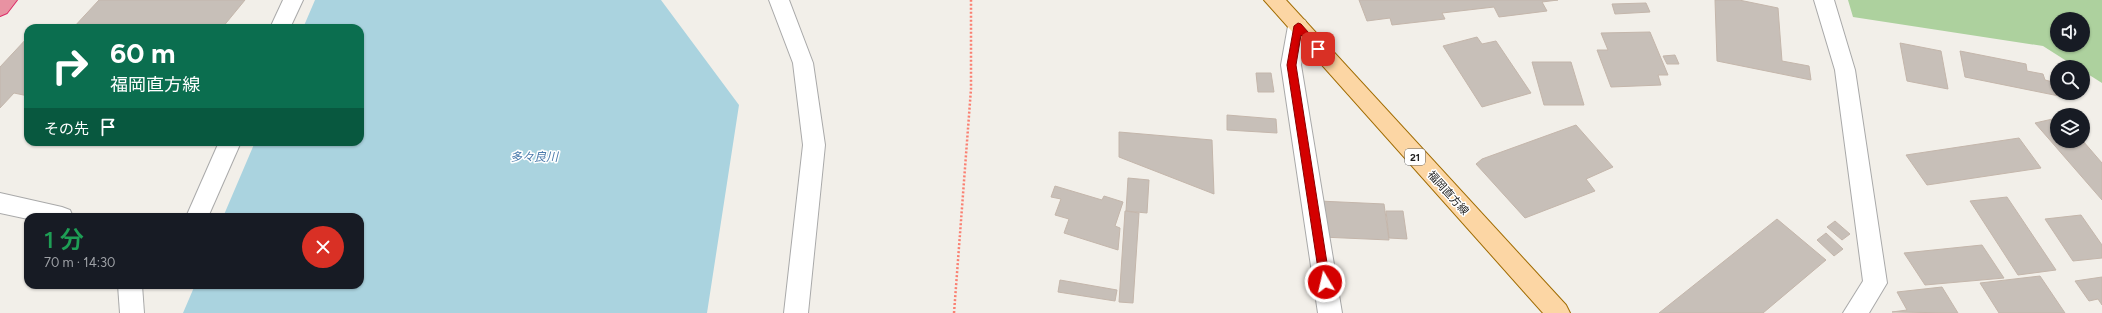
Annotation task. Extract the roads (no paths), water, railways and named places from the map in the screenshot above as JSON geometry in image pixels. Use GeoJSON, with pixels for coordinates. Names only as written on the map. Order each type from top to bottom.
{"type":"FeatureCollection","features":[{"type":"Feature","properties":{"kind":"highway"},"geometry":{"type":"LineString","coordinates":[[0,8],[7,0]]}},
{"type":"Feature","properties":{"kind":"main road","name":"福岡直方線"},"geometry":{"type":"LineString","coordinates":[[1278,2],[1558,313]]}},
{"type":"Feature","properties":{"kind":"street"},"geometry":{"type":"LineString","coordinates":[[282,24],[293,0]]}},
{"type":"Feature","properties":{"kind":"street"},"geometry":{"type":"LineString","coordinates":[[779,0],[803,63],[814,145],[796,313]]}},
{"type":"Feature","properties":{"kind":"street"},"geometry":{"type":"LineString","coordinates":[[1824,0],[1845,70],[1875,283],[1855,313]]}},
{"type":"Feature","properties":{"kind":"street"},"geometry":{"type":"LineString","coordinates":[[1298,26],[1291,65],[1330,313]]}},
{"type":"Feature","properties":{"kind":"street"},"geometry":{"type":"LineString","coordinates":[[198,213],[228,146]]}},
{"type":"Feature","properties":{"kind":"street"},"geometry":{"type":"LineString","coordinates":[[0,203],[44,213]]}},
{"type":"Feature","properties":{"kind":"street"},"geometry":{"type":"LineString","coordinates":[[130,289],[132,313]]}},
{"type":"Feature","properties":{"kind":"water","name":"多々良川"},"geometry":{"type":"Polygon","coordinates":[[[315,0],[661,0],[739,105],[707,313],[183,313],[193,289],[364,289],[364,213],[225,213],[253,146],[364,146],[364,24],[305,24],[315,0]]]}}]}
